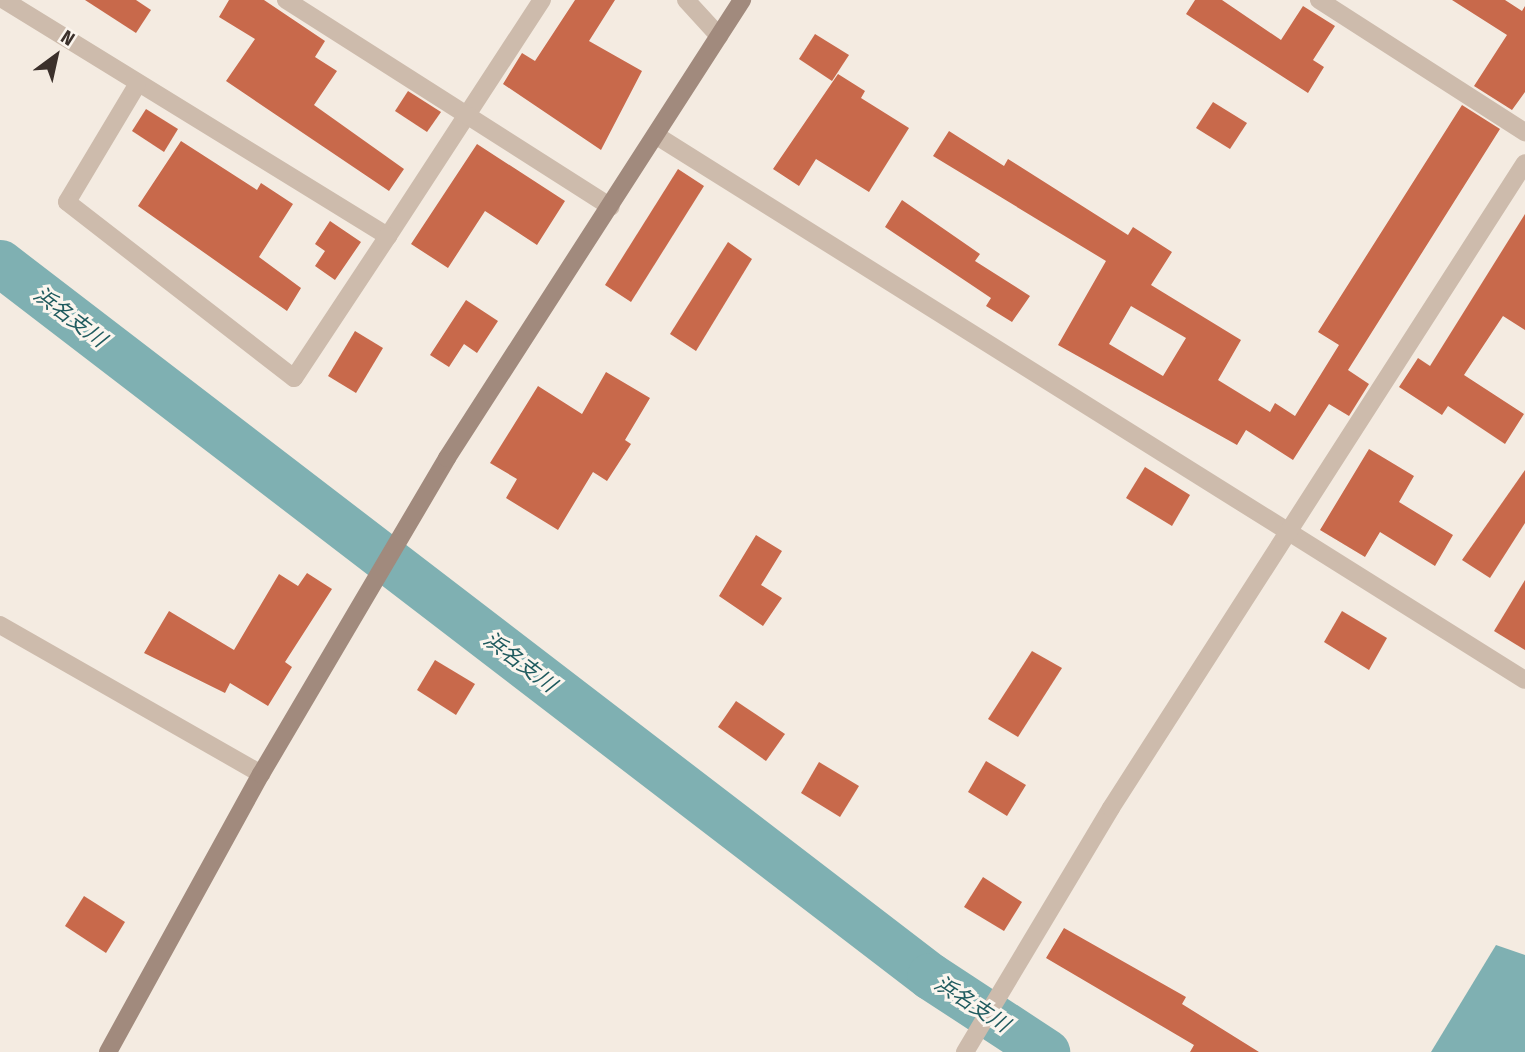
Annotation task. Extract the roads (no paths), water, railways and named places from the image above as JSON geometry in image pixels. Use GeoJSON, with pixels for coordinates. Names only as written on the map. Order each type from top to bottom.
{"type":"FeatureCollection","features":[{"type":"Feature","properties":{"kind":"street"},"geometry":{"type":"LineString","coordinates":[[0,7],[4,0],[137,85],[388,236]]}},
{"type":"Feature","properties":{"kind":"street"},"geometry":{"type":"LineString","coordinates":[[286,0],[611,207]]}},
{"type":"Feature","properties":{"kind":"street"},"geometry":{"type":"LineString","coordinates":[[137,85],[67,202],[294,378],[542,0]]}},
{"type":"Feature","properties":{"kind":"street"},"geometry":{"type":"LineString","coordinates":[[685,0],[719,36]]}},
{"type":"Feature","properties":{"kind":"street"},"geometry":{"type":"LineString","coordinates":[[108,1052],[261,774],[361,603],[742,0]]}},
{"type":"Feature","properties":{"kind":"street"},"geometry":{"type":"LineString","coordinates":[[1319,0],[1525,132]]}},
{"type":"Feature","properties":{"kind":"street"},"geometry":{"type":"LineString","coordinates":[[657,136],[1525,680]]}},
{"type":"Feature","properties":{"kind":"street"},"geometry":{"type":"LineString","coordinates":[[965,1052],[1007,978],[1525,163]]}},
{"type":"Feature","properties":{"kind":"street"},"geometry":{"type":"LineString","coordinates":[[0,625],[261,774]]}},
{"type":"Feature","properties":{"kind":"water"},"geometry":{"type":"Polygon","coordinates":[[[1496,945],[1525,955],[1525,1052],[1431,1052],[1496,945]]]}},
{"type":"Feature","properties":{"kind":"waterway","name":"浜名支川"},"geometry":{"type":"LineString","coordinates":[[0,263],[930,976],[1046,1052]]}}]}
